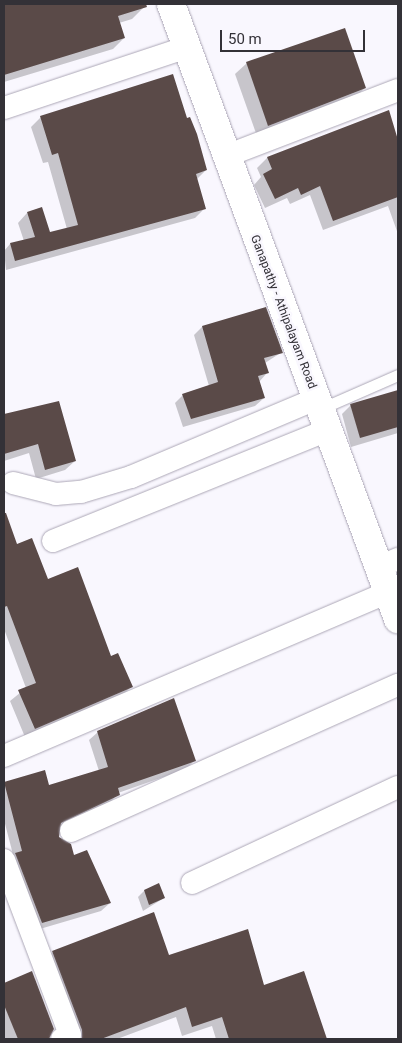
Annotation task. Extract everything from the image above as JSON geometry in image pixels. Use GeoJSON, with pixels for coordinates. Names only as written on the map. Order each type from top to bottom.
{"type":"FeatureCollection","features":[{"type":"Feature","properties":{"kind":"main road","name":"Ganapathy - Athipalayam Road"},"geometry":{"type":"LineString","coordinates":[[171,4],[321,413],[389,563],[388,592],[398,619]]}},
{"type":"Feature","properties":{"kind":"street"},"geometry":{"type":"LineString","coordinates":[[4,108],[186,47]]}},
{"type":"Feature","properties":{"kind":"street"},"geometry":{"type":"LineString","coordinates":[[226,156],[398,90]]}},
{"type":"Feature","properties":{"kind":"street"},"geometry":{"type":"LineString","coordinates":[[13,482],[56,494],[81,492],[321,413]]}},
{"type":"Feature","properties":{"kind":"street"},"geometry":{"type":"LineString","coordinates":[[53,541],[321,413]]}},
{"type":"Feature","properties":{"kind":"street"},"geometry":{"type":"LineString","coordinates":[[4,756],[388,592]]}},
{"type":"Feature","properties":{"kind":"street"},"geometry":{"type":"LineString","coordinates":[[71,831],[398,685]]}},
{"type":"Feature","properties":{"kind":"street"},"geometry":{"type":"LineString","coordinates":[[192,883],[398,787]]}},
{"type":"Feature","properties":{"kind":"street"},"geometry":{"type":"LineString","coordinates":[[4,860],[70,1035],[62,1039]]}},
{"type":"Feature","properties":{"kind":"lane"},"geometry":{"type":"LineString","coordinates":[[321,413],[398,375]]}},
{"type":"Feature","properties":{"kind":"building"},"geometry":{"type":"Polygon","coordinates":[[[4,4],[146,4],[147,7],[118,16],[125,38],[4,75],[4,4]]]}},
{"type":"Feature","properties":{"kind":"building"},"geometry":{"type":"Polygon","coordinates":[[[345,28],[366,88],[268,126],[246,62],[345,28]]]}},
{"type":"Feature","properties":{"kind":"building"},"geometry":{"type":"Polygon","coordinates":[[[173,74],[187,118],[190,117],[197,134],[207,170],[196,174],[206,209],[15,261],[10,243],[35,237],[27,212],[42,207],[50,232],[78,225],[58,153],[52,155],[40,116],[173,74]]]}},
{"type":"Feature","properties":{"kind":"building"},"geometry":{"type":"Polygon","coordinates":[[[389,110],[398,140],[398,197],[333,221],[320,186],[301,195],[298,188],[275,199],[263,174],[272,169],[267,157],[389,110]]]}},
{"type":"Feature","properties":{"kind":"building"},"geometry":{"type":"Polygon","coordinates":[[[266,307],[283,353],[264,358],[269,373],[258,376],[265,398],[191,419],[182,394],[218,382],[202,326],[266,307]]]}},
{"type":"Feature","properties":{"kind":"building"},"geometry":{"type":"Polygon","coordinates":[[[398,390],[398,427],[360,438],[350,404],[398,390]]]}},
{"type":"Feature","properties":{"kind":"building"},"geometry":{"type":"Polygon","coordinates":[[[59,401],[76,461],[45,470],[38,444],[4,454],[4,414],[59,401]]]}},
{"type":"Feature","properties":{"kind":"building"},"geometry":{"type":"Polygon","coordinates":[[[4,513],[6,513],[17,544],[32,538],[48,579],[78,567],[111,656],[118,653],[133,687],[35,729],[18,690],[36,683],[7,606],[4,607],[4,513]]]}},
{"type":"Feature","properties":{"kind":"building"},"geometry":{"type":"Polygon","coordinates":[[[174,698],[196,761],[118,788],[120,795],[61,823],[59,837],[71,844],[74,855],[87,850],[111,903],[42,923],[15,853],[22,851],[4,782],[45,770],[49,785],[108,767],[97,731],[174,698]]]}},
{"type":"Feature","properties":{"kind":"building"},"geometry":{"type":"Polygon","coordinates":[[[159,883],[165,898],[149,905],[144,890],[159,883]]]}},
{"type":"Feature","properties":{"kind":"building"},"geometry":{"type":"Polygon","coordinates":[[[154,912],[169,955],[248,929],[264,985],[304,971],[327,1039],[229,1039],[222,1017],[192,1027],[186,1007],[101,1039],[82,1039],[82,1030],[52,951],[154,912]]]}},
{"type":"Feature","properties":{"kind":"building"},"geometry":{"type":"Polygon","coordinates":[[[32,971],[54,1029],[49,1039],[18,1039],[4,1005],[4,983],[32,971]]]}}]}
